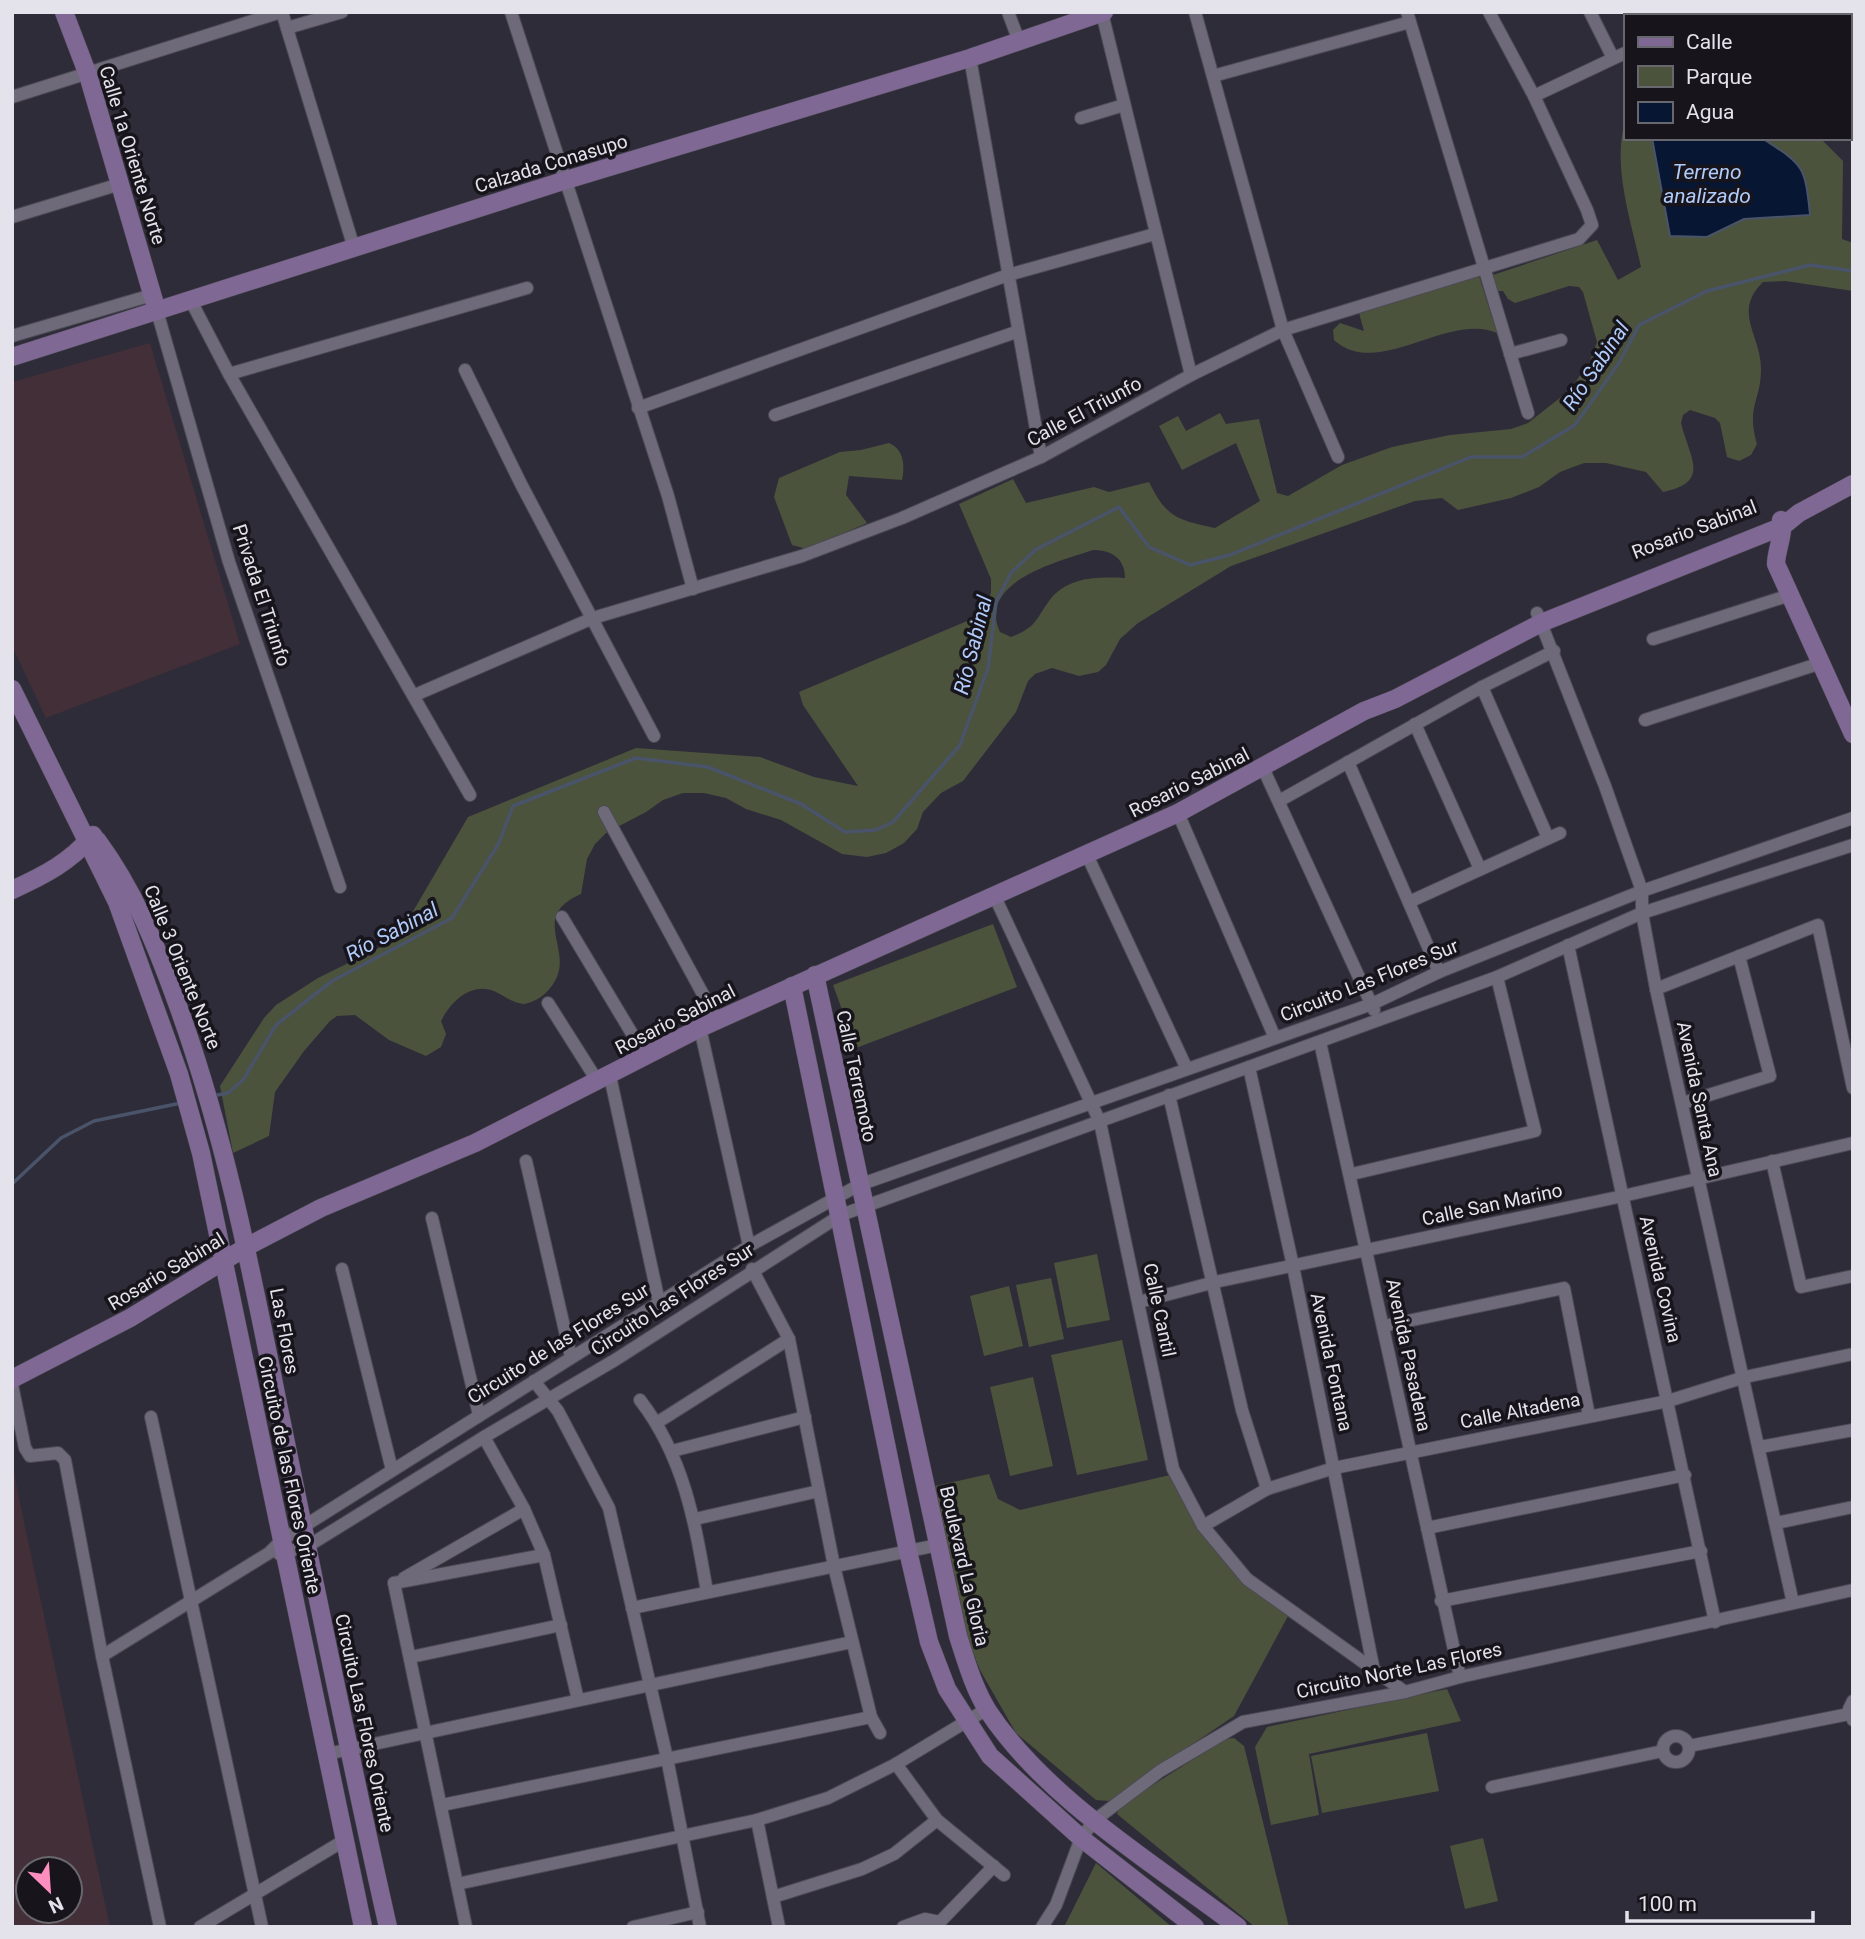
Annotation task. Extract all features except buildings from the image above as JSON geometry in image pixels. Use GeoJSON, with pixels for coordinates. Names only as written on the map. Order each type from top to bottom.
{"type":"FeatureCollection","features":[{"type":"Feature","properties":{"kind":"street","name":"Calle 1a Oriente Norte"},"geometry":{"type":"LineString","coordinates":[[64,12],[88,75],[155,303]]}},
{"type":"Feature","properties":{"kind":"street"},"geometry":{"type":"LineString","coordinates":[[12,97],[282,12],[354,248]]}},
{"type":"Feature","properties":{"kind":"street"},"geometry":{"type":"LineString","coordinates":[[287,28],[342,12]]}},
{"type":"Feature","properties":{"kind":"street"},"geometry":{"type":"LineString","coordinates":[[511,12],[668,496],[693,589]]}},
{"type":"Feature","properties":{"kind":"street"},"geometry":{"type":"LineString","coordinates":[[1009,12],[1019,41]]}},
{"type":"Feature","properties":{"kind":"street"},"geometry":{"type":"LineString","coordinates":[[1195,12],[1283,330],[1338,457]]}},
{"type":"Feature","properties":{"kind":"street"},"geometry":{"type":"LineString","coordinates":[[1489,12],[1534,96],[1619,56],[1590,12]]}},
{"type":"Feature","properties":{"kind":"street"},"geometry":{"type":"LineString","coordinates":[[1103,13],[1191,375]]}},
{"type":"Feature","properties":{"kind":"street","name":"Calzada Conasupo"},"geometry":{"type":"LineString","coordinates":[[12,357],[155,303],[191,301],[564,181],[970,58],[1103,13]]}},
{"type":"Feature","properties":{"kind":"street"},"geometry":{"type":"LineString","coordinates":[[1213,76],[1409,17],[1528,413]]}},
{"type":"Feature","properties":{"kind":"street"},"geometry":{"type":"LineString","coordinates":[[970,58],[1016,331],[1041,457]]}},
{"type":"Feature","properties":{"kind":"street","name":"Calle El Triunfo"},"geometry":{"type":"LineString","coordinates":[[415,695],[593,618],[802,556],[902,518],[1041,457],[1191,375],[1283,330],[1579,239],[1590,232],[1592,225],[1534,96]]}},
{"type":"Feature","properties":{"kind":"street"},"geometry":{"type":"LineString","coordinates":[[1081,118],[1125,105]]}},
{"type":"Feature","properties":{"kind":"street"},"geometry":{"type":"LineString","coordinates":[[12,217],[120,184]]}},
{"type":"Feature","properties":{"kind":"street"},"geometry":{"type":"LineString","coordinates":[[638,408],[1008,275],[1155,234]]}},
{"type":"Feature","properties":{"kind":"street"},"geometry":{"type":"LineString","coordinates":[[229,374],[527,288]]}},
{"type":"Feature","properties":{"kind":"street"},"geometry":{"type":"LineString","coordinates":[[191,301],[229,374],[470,795]]}},
{"type":"Feature","properties":{"kind":"street"},"geometry":{"type":"LineString","coordinates":[[12,336],[155,303]]}},
{"type":"Feature","properties":{"kind":"street","name":"Privada El Triunfo"},"geometry":{"type":"LineString","coordinates":[[155,303],[229,562],[340,887]]}},
{"type":"Feature","properties":{"kind":"street"},"geometry":{"type":"LineString","coordinates":[[775,415],[1016,331]]}},
{"type":"Feature","properties":{"kind":"street"},"geometry":{"type":"LineString","coordinates":[[1510,354],[1561,340]]}},
{"type":"Feature","properties":{"kind":"street"},"geometry":{"type":"LineString","coordinates":[[465,370],[521,484],[654,736]]}},
{"type":"Feature","properties":{"kind":"street","name":"Rosario Sabinal"},"geometry":{"type":"LineString","coordinates":[[12,1379],[130,1318],[248,1246],[321,1208],[475,1143],[717,1020],[1178,813],[1364,711],[1395,699],[1539,618],[1782,522],[1853,484]]}},
{"type":"Feature","properties":{"kind":"street"},"geometry":{"type":"LineString","coordinates":[[1782,522],[1776,564],[1853,734]]}},
{"type":"Feature","properties":{"kind":"street"},"geometry":{"type":"LineString","coordinates":[[1739,540],[1776,564]]}},
{"type":"Feature","properties":{"kind":"street"},"geometry":{"type":"LineString","coordinates":[[1653,639],[1790,595]]}},
{"type":"Feature","properties":{"kind":"street","name":"Avenida Santa Ana"},"geometry":{"type":"LineString","coordinates":[[1539,618],[1642,891],[1642,913],[1656,989],[1683,1103],[1697,1178],[1745,1377],[1793,1603]]}},
{"type":"Feature","properties":{"kind":"street"},"geometry":{"type":"LineString","coordinates":[[1279,802],[1482,687],[1553,651]]}},
{"type":"Feature","properties":{"kind":"street"},"geometry":{"type":"LineString","coordinates":[[1645,720],[1821,663]]}},
{"type":"Feature","properties":{"kind":"street"},"geometry":{"type":"LineString","coordinates":[[1409,902],[1554,835],[1482,687]]}},
{"type":"Feature","properties":{"kind":"street","name":"Calle 3 Oriente Norte"},"geometry":{"type":"LineString","coordinates":[[12,689],[76,816],[121,872],[155,943],[200,1066],[222,1142]]}},
{"type":"Feature","properties":{"kind":"street"},"geometry":{"type":"LineString","coordinates":[[1415,724],[1480,869]]}},
{"type":"Feature","properties":{"kind":"street"},"geometry":{"type":"LineString","coordinates":[[1348,762],[1439,972]]}},
{"type":"Feature","properties":{"kind":"street"},"geometry":{"type":"LineString","coordinates":[[1263,768],[1378,1020],[1497,976],[1642,913],[1853,845]]}},
{"type":"Feature","properties":{"kind":"street"},"geometry":{"type":"LineString","coordinates":[[604,812],[717,1020]]}},
{"type":"Feature","properties":{"kind":"street"},"geometry":{"type":"LineString","coordinates":[[1178,813],[1275,1038]]}},
{"type":"Feature","properties":{"kind":"street","name":"Circuito Las Flores Sur"},"geometry":{"type":"LineString","coordinates":[[859,1185],[1186,1067],[1372,1004],[1439,972],[1642,891],[1853,818]]}},
{"type":"Feature","properties":{"kind":"street"},"geometry":{"type":"LineString","coordinates":[[12,890],[59,868],[91,837]]}},
{"type":"Feature","properties":{"kind":"street","name":"Calle 3 Oriente Norte"},"geometry":{"type":"LineString","coordinates":[[91,837],[136,952],[179,1074]]}},
{"type":"Feature","properties":{"kind":"street"},"geometry":{"type":"LineString","coordinates":[[1087,855],[1186,1067]]}},
{"type":"Feature","properties":{"kind":"street","name":"Calle Cantil"},"geometry":{"type":"LineString","coordinates":[[995,897],[1100,1122],[1173,1469],[1202,1526],[1247,1578],[1373,1666],[1405,1692]]}},
{"type":"Feature","properties":{"kind":"street"},"geometry":{"type":"LineString","coordinates":[[562,917],[646,1057]]}},
{"type":"Feature","properties":{"kind":"street"},"geometry":{"type":"LineString","coordinates":[[1656,989],[1818,925],[1853,1088]]}},
{"type":"Feature","properties":{"kind":"street"},"geometry":{"type":"LineString","coordinates":[[136,952],[155,943]]}},
{"type":"Feature","properties":{"kind":"street","name":"Avenida Covina"},"geometry":{"type":"LineString","coordinates":[[1567,946],[1685,1475],[1715,1622]]}},
{"type":"Feature","properties":{"kind":"street"},"geometry":{"type":"LineString","coordinates":[[1683,1103],[1770,1076],[1739,956]]}},
{"type":"Feature","properties":{"kind":"street","name":"Calle Terremoto"},"geometry":{"type":"LineString","coordinates":[[815,975],[859,1185]]}},
{"type":"Feature","properties":{"kind":"street"},"geometry":{"type":"LineString","coordinates":[[1352,1174],[1535,1131],[1497,976]]}},
{"type":"Feature","properties":{"kind":"street"},"geometry":{"type":"LineString","coordinates":[[792,986],[908,1550],[929,1642],[947,1689],[990,1756],[1081,1838],[1195,1927]]}},
{"type":"Feature","properties":{"kind":"street"},"geometry":{"type":"LineString","coordinates":[[548,1003],[604,1079],[659,1302]]}},
{"type":"Feature","properties":{"kind":"street","name":"Circuito Las Flores Sur"},"geometry":{"type":"LineString","coordinates":[[279,1549],[308,1546],[615,1360],[752,1269],[841,1215],[1378,1020]]}},
{"type":"Feature","properties":{"kind":"street"},"geometry":{"type":"LineString","coordinates":[[700,1028],[749,1247]]}},
{"type":"Feature","properties":{"kind":"street","name":"Avenida Pasadena"},"geometry":{"type":"LineString","coordinates":[[1320,1042],[1352,1174],[1441,1601],[1460,1676]]}},
{"type":"Feature","properties":{"kind":"street","name":"Avenida Fontana"},"geometry":{"type":"LineString","coordinates":[[1249,1067],[1293,1266],[1373,1666]]}},
{"type":"Feature","properties":{"kind":"street","name":"Circuito de las Flores Oriente"},"geometry":{"type":"LineString","coordinates":[[179,1074],[201,1153],[279,1549],[327,1754],[363,1927]]}},
{"type":"Feature","properties":{"kind":"street"},"geometry":{"type":"LineString","coordinates":[[1170,1095],[1242,1410],[1267,1489]]}},
{"type":"Feature","properties":{"kind":"street","name":"Las Flores"},"geometry":{"type":"LineString","coordinates":[[222,1142],[248,1246],[303,1528]]}},
{"type":"Feature","properties":{"kind":"street","name":"Calle San Marino"},"geometry":{"type":"LineString","coordinates":[[1139,1302],[1214,1282],[1623,1196],[1853,1143]]}},
{"type":"Feature","properties":{"kind":"street"},"geometry":{"type":"LineString","coordinates":[[526,1161],[571,1357]]}},
{"type":"Feature","properties":{"kind":"street"},"geometry":{"type":"LineString","coordinates":[[1772,1161],[1801,1287],[1853,1276]]}},
{"type":"Feature","properties":{"kind":"street","name":"Circuito de las Flores Sur"},"geometry":{"type":"LineString","coordinates":[[279,1549],[303,1528],[571,1357],[836,1195],[859,1185]]}},
{"type":"Feature","properties":{"kind":"street","name":"Boulevard La Gloria"},"geometry":{"type":"LineString","coordinates":[[859,1185],[958,1636],[987,1709],[1015,1748],[1095,1820],[1238,1927]]}},
{"type":"Feature","properties":{"kind":"street"},"geometry":{"type":"LineString","coordinates":[[432,1218],[479,1415]]}},
{"type":"Feature","properties":{"kind":"street"},"geometry":{"type":"LineString","coordinates":[[342,1269],[392,1470]]}},
{"type":"Feature","properties":{"kind":"street"},"geometry":{"type":"LineString","coordinates":[[752,1269],[789,1339],[834,1566],[871,1717],[880,1733]]}},
{"type":"Feature","properties":{"kind":"street"},"geometry":{"type":"LineString","coordinates":[[1384,1326],[1564,1288],[1589,1416]]}},
{"type":"Feature","properties":{"kind":"street"},"geometry":{"type":"LineString","coordinates":[[657,1422],[789,1339]]}},
{"type":"Feature","properties":{"kind":"street","name":"Calle Altadena"},"geometry":{"type":"LineString","coordinates":[[1202,1526],[1267,1489],[1334,1468],[1668,1401],[1745,1377],[1853,1354]]}},
{"type":"Feature","properties":{"kind":"street"},"geometry":{"type":"LineString","coordinates":[[534,1381],[558,1411],[609,1508],[667,1758],[701,1927]]}},
{"type":"Feature","properties":{"kind":"street"},"geometry":{"type":"LineString","coordinates":[[12,1385],[25,1448],[30,1456],[58,1453],[65,1460],[102,1656],[160,1927]]}},
{"type":"Feature","properties":{"kind":"street"},"geometry":{"type":"LineString","coordinates":[[640,1400],[657,1422],[672,1451],[695,1519],[707,1592]]}},
{"type":"Feature","properties":{"kind":"street"},"geometry":{"type":"LineString","coordinates":[[151,1417],[262,1927]]}},
{"type":"Feature","properties":{"kind":"street"},"geometry":{"type":"LineString","coordinates":[[672,1451],[805,1417]]}},
{"type":"Feature","properties":{"kind":"street"},"geometry":{"type":"LineString","coordinates":[[1760,1447],[1853,1430]]}},
{"type":"Feature","properties":{"kind":"street"},"geometry":{"type":"LineString","coordinates":[[484,1437],[524,1508],[544,1555],[578,1700]]}},
{"type":"Feature","properties":{"kind":"street"},"geometry":{"type":"LineString","coordinates":[[1427,1528],[1685,1475]]}},
{"type":"Feature","properties":{"kind":"street"},"geometry":{"type":"LineString","coordinates":[[695,1519],[819,1491]]}},
{"type":"Feature","properties":{"kind":"street"},"geometry":{"type":"LineString","coordinates":[[1776,1523],[1853,1507]]}},
{"type":"Feature","properties":{"kind":"street"},"geometry":{"type":"LineString","coordinates":[[394,1583],[524,1508]]}},
{"type":"Feature","properties":{"kind":"street","name":"Circuito Las Flores Oriente"},"geometry":{"type":"LineString","coordinates":[[303,1528],[347,1749],[388,1927]]}},
{"type":"Feature","properties":{"kind":"street"},"geometry":{"type":"LineString","coordinates":[[632,1608],[938,1545]]}},
{"type":"Feature","properties":{"kind":"street"},"geometry":{"type":"LineString","coordinates":[[102,1656],[279,1549]]}},
{"type":"Feature","properties":{"kind":"street"},"geometry":{"type":"LineString","coordinates":[[1441,1601],[1701,1551]]}},
{"type":"Feature","properties":{"kind":"street"},"geometry":{"type":"LineString","coordinates":[[394,1583],[544,1555]]}},
{"type":"Feature","properties":{"kind":"street"},"geometry":{"type":"LineString","coordinates":[[394,1583],[466,1927]]}},
{"type":"Feature","properties":{"kind":"street","name":"Circuito Norte Las Flores"},"geometry":{"type":"LineString","coordinates":[[1042,1927],[1056,1905],[1081,1838],[1095,1820],[1160,1771],[1243,1723],[1405,1692],[1460,1676],[1853,1590]]}},
{"type":"Feature","properties":{"kind":"street"},"geometry":{"type":"LineString","coordinates":[[411,1657],[561,1625]]}},
{"type":"Feature","properties":{"kind":"street"},"geometry":{"type":"LineString","coordinates":[[327,1754],[852,1642]]}},
{"type":"Feature","properties":{"kind":"street"},"geometry":{"type":"LineString","coordinates":[[457,1884],[757,1820],[828,1798],[896,1764],[987,1709]]}},
{"type":"Feature","properties":{"kind":"street"},"geometry":{"type":"LineString","coordinates":[[1492,1787],[1663,1751],[1668,1759],[1681,1761],[1688,1755],[1689,1746],[1852,1712]]}},
{"type":"Feature","properties":{"kind":"street"},"geometry":{"type":"LineString","coordinates":[[442,1805],[871,1717]]}},
{"type":"Feature","properties":{"kind":"street"},"geometry":{"type":"LineString","coordinates":[[896,1764],[937,1821],[1004,1875]]}},
{"type":"Feature","properties":{"kind":"street"},"geometry":{"type":"LineString","coordinates":[[757,1820],[779,1927]]}},
{"type":"Feature","properties":{"kind":"street"},"geometry":{"type":"LineString","coordinates":[[773,1897],[862,1869],[894,1854],[937,1821]]}},
{"type":"Feature","properties":{"kind":"street"},"geometry":{"type":"LineString","coordinates":[[200,1927],[345,1840]]}},
{"type":"Feature","properties":{"kind":"street"},"geometry":{"type":"LineString","coordinates":[[903,1927],[925,1919],[937,1925],[993,1866]]}},
{"type":"Feature","properties":{"kind":"street"},"geometry":{"type":"LineString","coordinates":[[633,1927],[698,1912]]}},
{"type":"Feature","properties":{"kind":"shaded area"},"geometry":{"type":"Polygon","coordinates":[[[150,343],[240,644],[46,718],[12,646],[12,382],[150,343]]]}},
{"type":"Feature","properties":{"kind":"shaded area"},"geometry":{"type":"Polygon","coordinates":[[[12,1462],[19,1498],[110,1927],[12,1927],[12,1462]]]}},
{"type":"Feature","properties":{"kind":"green space"},"geometry":{"type":"Polygon","coordinates":[[[1624,127],[1624,140],[1822,140],[1843,161],[1842,239],[1853,243],[1853,291],[1785,281],[1763,282],[1754,293],[1749,314],[1761,369],[1753,412],[1757,444],[1751,455],[1739,461],[1727,457],[1720,423],[1715,418],[1690,410],[1683,415],[1681,423],[1692,457],[1692,475],[1688,482],[1678,488],[1663,492],[1646,472],[1606,463],[1584,463],[1560,472],[1539,487],[1511,498],[1458,510],[1442,498],[1415,501],[1231,566],[1138,623],[1120,639],[1106,665],[1098,672],[1079,676],[1052,668],[1035,674],[1028,681],[1016,712],[963,781],[941,793],[923,812],[917,829],[904,843],[886,853],[867,857],[842,854],[781,820],[746,809],[726,798],[704,793],[683,793],[663,800],[606,833],[595,844],[587,859],[581,894],[565,903],[557,914],[555,925],[560,961],[558,974],[542,996],[524,1004],[489,990],[480,989],[464,994],[451,1006],[441,1021],[446,1034],[441,1047],[426,1056],[389,1040],[355,1015],[337,1016],[304,1051],[275,1092],[269,1136],[233,1153],[220,1086],[264,1018],[276,1005],[318,978],[397,939],[468,817],[636,748],[760,757],[814,777],[858,786],[803,705],[799,692],[979,616],[991,593],[991,579],[959,504],[1013,479],[1026,503],[1094,487],[1109,492],[1149,482],[1161,503],[1174,515],[1215,528],[1260,501],[1236,443],[1182,470],[1159,426],[1178,416],[1186,431],[1220,413],[1226,424],[1259,419],[1277,493],[1288,496],[1342,465],[1392,447],[1450,435],[1511,429],[1528,423],[1570,390],[1590,361],[1597,342],[1583,292],[1579,287],[1569,286],[1515,303],[1508,299],[1503,291],[1496,291],[1490,276],[1597,240],[1618,280],[1641,267],[1624,194],[1621,157],[1624,127]],[[1093,550],[1062,560],[1043,567],[1010,587],[1000,599],[996,614],[1000,632],[1011,637],[1026,630],[1057,593],[1074,582],[1094,578],[1125,578],[1123,565],[1111,554],[1093,550]]]}},
{"type":"Feature","properties":{"kind":"green space"},"geometry":{"type":"Polygon","coordinates":[[[1479,276],[1497,333],[1477,329],[1457,331],[1392,350],[1371,353],[1352,350],[1334,340],[1333,330],[1340,323],[1364,331],[1359,313],[1479,276]]]}},
{"type":"Feature","properties":{"kind":"green space"},"geometry":{"type":"Polygon","coordinates":[[[889,443],[898,449],[902,458],[902,480],[849,476],[846,495],[867,523],[807,549],[792,545],[774,497],[779,478],[840,452],[889,443]]]}},
{"type":"Feature","properties":{"kind":"green space"},"geometry":{"type":"Polygon","coordinates":[[[993,924],[1017,987],[856,1048],[833,985],[993,924]]]}},
{"type":"Feature","properties":{"kind":"green space"},"geometry":{"type":"Polygon","coordinates":[[[1097,1254],[1110,1320],[1067,1328],[1054,1263],[1097,1254]]]}},
{"type":"Feature","properties":{"kind":"green space"},"geometry":{"type":"Polygon","coordinates":[[[1051,1278],[1064,1339],[1029,1347],[1016,1285],[1051,1278]]]}},
{"type":"Feature","properties":{"kind":"green space"},"geometry":{"type":"Polygon","coordinates":[[[1009,1286],[1023,1346],[984,1356],[970,1296],[1009,1286]]]}},
{"type":"Feature","properties":{"kind":"green space"},"geometry":{"type":"Polygon","coordinates":[[[1122,1340],[1148,1460],[1077,1475],[1051,1355],[1122,1340]]]}},
{"type":"Feature","properties":{"kind":"green space"},"geometry":{"type":"Polygon","coordinates":[[[1033,1377],[1053,1466],[1010,1476],[990,1387],[1033,1377]]]}},
{"type":"Feature","properties":{"kind":"green space"},"geometry":{"type":"Polygon","coordinates":[[[989,1474],[998,1499],[1020,1510],[1170,1475],[1193,1518],[1219,1554],[1251,1586],[1288,1616],[1234,1716],[1109,1801],[1096,1800],[1016,1733],[980,1670],[969,1643],[935,1486],[989,1474]]]}},
{"type":"Feature","properties":{"kind":"green space"},"geometry":{"type":"Polygon","coordinates":[[[1447,1689],[1461,1721],[1309,1754],[1319,1815],[1271,1825],[1255,1747],[1267,1727],[1447,1689]]]}},
{"type":"Feature","properties":{"kind":"green space"},"geometry":{"type":"Polygon","coordinates":[[[1427,1733],[1439,1791],[1322,1813],[1311,1756],[1427,1733]]]}},
{"type":"Feature","properties":{"kind":"green space"},"geometry":{"type":"Polygon","coordinates":[[[1234,1738],[1244,1746],[1289,1927],[1255,1927],[1117,1814],[1120,1806],[1225,1739],[1234,1738]]]}},
{"type":"Feature","properties":{"kind":"green space"},"geometry":{"type":"Polygon","coordinates":[[[1483,1838],[1498,1901],[1465,1909],[1450,1846],[1483,1838]]]}},
{"type":"Feature","properties":{"kind":"green space"},"geometry":{"type":"Polygon","coordinates":[[[1096,1863],[1172,1927],[1064,1927],[1096,1863]]]}},
{"type":"Feature","properties":{"kind":"water","name":"Terreno analizado"},"geometry":{"type":"Polygon","coordinates":[[[1652,140],[1765,140],[1786,154],[1800,168],[1806,185],[1810,215],[1744,219],[1707,237],[1670,236],[1652,140]]]}},
{"type":"Feature","properties":{"kind":"waterway","name":"Río Sabinal"},"geometry":{"type":"LineString","coordinates":[[212,1096],[228,1093],[243,1080],[276,1025],[332,981],[452,918],[499,843],[513,806],[636,758],[708,767],[801,804],[845,832],[876,830],[893,822],[960,745],[988,668],[996,602],[1011,573],[1035,550],[1119,507],[1149,547],[1190,565],[1230,555],[1471,457],[1522,457],[1575,425],[1619,363],[1639,325],[1707,291],[1810,265],[1853,271]]}},
{"type":"Feature","properties":{"kind":"waterway","name":"Río Sabinal"},"geometry":{"type":"LineString","coordinates":[[12,1184],[61,1138],[94,1121],[181,1103]]}}]}
